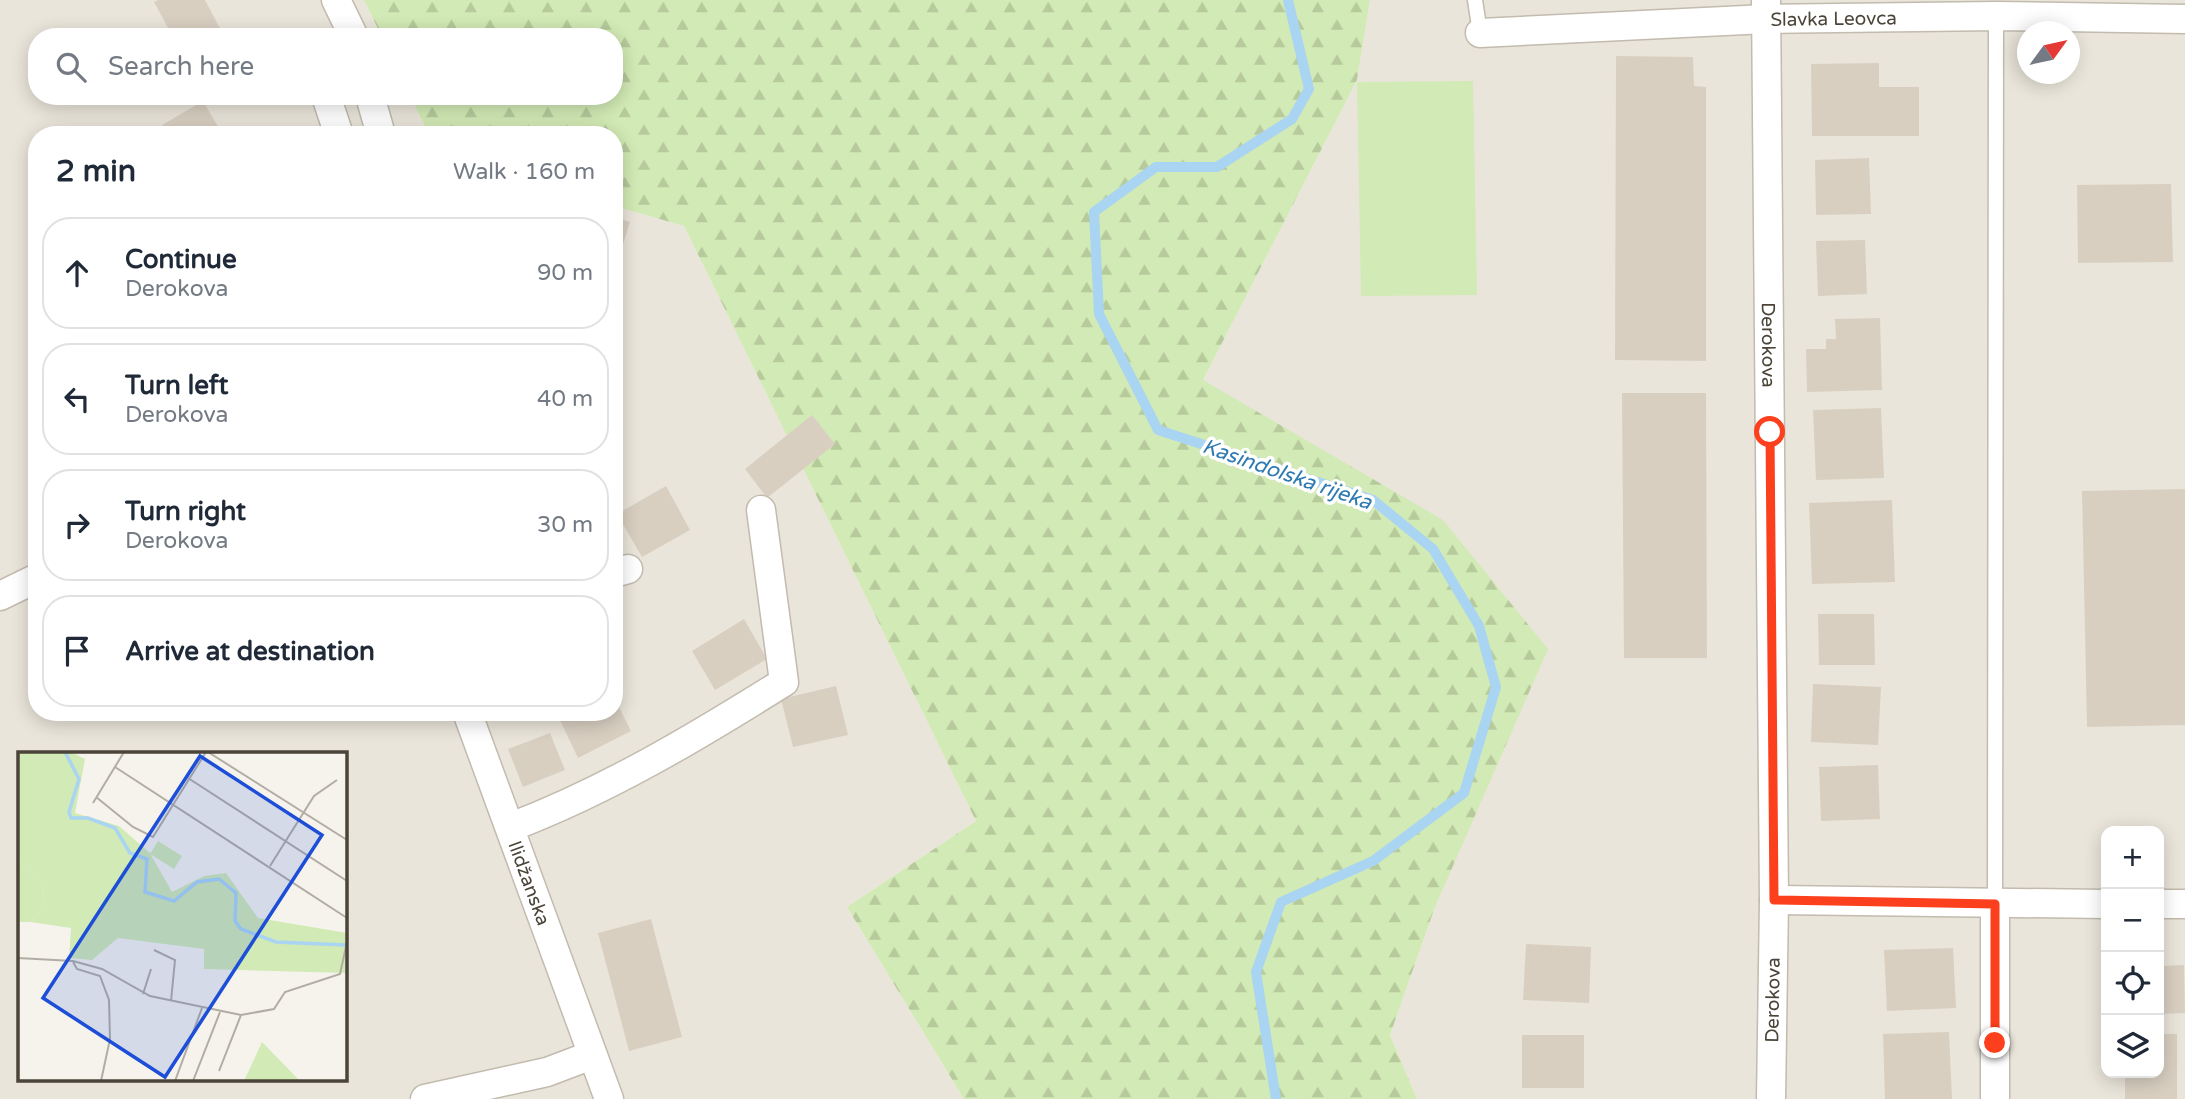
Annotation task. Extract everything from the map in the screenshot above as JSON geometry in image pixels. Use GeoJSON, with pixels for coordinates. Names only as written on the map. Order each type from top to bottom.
{"type":"FeatureCollection","features":[{"type":"Feature","properties":{"kind":"street"},"geometry":{"type":"LineString","coordinates":[[336,0],[349,28]]}},
{"type":"Feature","properties":{"kind":"street","name":"Slavka Leovca"},"geometry":{"type":"LineString","coordinates":[[1480,33],[1766,9],[2185,19]]}},
{"type":"Feature","properties":{"kind":"street","name":"Derokova"},"geometry":{"type":"LineString","coordinates":[[1766,9],[1774,900],[1771,1099]]}},
{"type":"Feature","properties":{"kind":"street"},"geometry":{"type":"LineString","coordinates":[[329,105],[336,126]]}},
{"type":"Feature","properties":{"kind":"street"},"geometry":{"type":"LineString","coordinates":[[373,105],[378,126]]}},
{"type":"Feature","properties":{"kind":"street"},"geometry":{"type":"LineString","coordinates":[[511,827],[576,801],[605,786],[691,740],[784,682],[761,510]]}},
{"type":"Feature","properties":{"kind":"street"},"geometry":{"type":"LineString","coordinates":[[0,596],[28,582]]}},
{"type":"Feature","properties":{"kind":"street","name":"Ilidžanska"},"geometry":{"type":"LineString","coordinates":[[470,721],[609,1099]]}},
{"type":"Feature","properties":{"kind":"street"},"geometry":{"type":"LineString","coordinates":[[1774,900],[2101,904]]}},
{"type":"Feature","properties":{"kind":"street"},"geometry":{"type":"LineString","coordinates":[[1995,904],[1996,1099]]}},
{"type":"Feature","properties":{"kind":"street"},"geometry":{"type":"LineString","coordinates":[[2164,904],[2185,904]]}},
{"type":"Feature","properties":{"kind":"street"},"geometry":{"type":"LineString","coordinates":[[425,1099],[547,1072],[592,1055]]}},
{"type":"Feature","properties":{"kind":"lane"},"geometry":{"type":"LineString","coordinates":[[1475,0],[1480,33]]}},
{"type":"Feature","properties":{"kind":"lane"},"geometry":{"type":"LineString","coordinates":[[1995,904],[1996,16]]}},
{"type":"Feature","properties":{"kind":"shaded area"},"geometry":{"type":"Polygon","coordinates":[[[0,0],[364,0],[378,28],[28,28],[28,105],[414,105],[425,126],[28,126],[28,721],[623,721],[623,209],[684,226],[976,821],[847,907],[964,1099],[0,1099],[0,0]]]}},
{"type":"Feature","properties":{"kind":"shaded area"},"geometry":{"type":"Polygon","coordinates":[[[1370,0],[2185,0],[2185,1099],[1417,1099],[1390,1035],[1435,907],[1203,380],[1357,80],[1370,0]]]}},
{"type":"Feature","properties":{"kind":"green space"},"geometry":{"type":"Polygon","coordinates":[[[364,0],[1370,0],[1357,80],[1203,380],[1443,520],[1548,649],[1435,907],[1390,1035],[1417,1099],[964,1099],[847,907],[976,821],[684,226],[623,209],[623,126],[425,126],[414,105],[623,105],[623,28],[378,28],[364,0]]]}},
{"type":"Feature","properties":{"kind":"green space"},"geometry":{"type":"Polygon","coordinates":[[[1473,81],[1477,295],[1361,296],[1357,82],[1473,81]]]}},
{"type":"Feature","properties":{"kind":"building"},"geometry":{"type":"Polygon","coordinates":[[[205,0],[220,28],[168,28],[154,2],[205,0]]]}},
{"type":"Feature","properties":{"kind":"building"},"geometry":{"type":"Polygon","coordinates":[[[1616,56],[1693,57],[1694,86],[1706,87],[1706,361],[1615,360],[1616,56]]]}},
{"type":"Feature","properties":{"kind":"building"},"geometry":{"type":"Polygon","coordinates":[[[1879,63],[1879,87],[1919,87],[1919,136],[1812,136],[1811,64],[1879,63]]]}},
{"type":"Feature","properties":{"kind":"building"},"geometry":{"type":"Polygon","coordinates":[[[196,105],[205,105],[218,126],[163,126],[196,105]]]}},
{"type":"Feature","properties":{"kind":"building"},"geometry":{"type":"Polygon","coordinates":[[[1869,158],[1871,214],[1816,215],[1815,160],[1869,158]]]}},
{"type":"Feature","properties":{"kind":"building"},"geometry":{"type":"Polygon","coordinates":[[[2171,184],[2173,262],[2078,263],[2077,185],[2171,184]]]}},
{"type":"Feature","properties":{"kind":"building"},"geometry":{"type":"Polygon","coordinates":[[[623,220],[630,222],[623,244],[623,220]]]}},
{"type":"Feature","properties":{"kind":"building"},"geometry":{"type":"Polygon","coordinates":[[[1865,240],[1867,294],[1818,296],[1816,241],[1865,240]]]}},
{"type":"Feature","properties":{"kind":"building"},"geometry":{"type":"Polygon","coordinates":[[[1880,318],[1882,390],[1807,392],[1806,349],[1826,349],[1826,339],[1836,339],[1835,319],[1880,318]]]}},
{"type":"Feature","properties":{"kind":"building"},"geometry":{"type":"Polygon","coordinates":[[[1622,393],[1706,393],[1707,658],[1624,658],[1622,393]]]}},
{"type":"Feature","properties":{"kind":"building"},"geometry":{"type":"Polygon","coordinates":[[[1881,408],[1884,478],[1816,480],[1813,410],[1881,408]]]}},
{"type":"Feature","properties":{"kind":"building"},"geometry":{"type":"Polygon","coordinates":[[[812,415],[835,444],[767,498],[745,469],[812,415]]]}},
{"type":"Feature","properties":{"kind":"building"},"geometry":{"type":"Polygon","coordinates":[[[666,486],[690,530],[642,557],[623,524],[623,511],[666,486]]]}},
{"type":"Feature","properties":{"kind":"building"},"geometry":{"type":"Polygon","coordinates":[[[2185,489],[2185,725],[2087,727],[2082,491],[2185,489]]]}},
{"type":"Feature","properties":{"kind":"building"},"geometry":{"type":"Polygon","coordinates":[[[1892,500],[1895,582],[1812,584],[1809,503],[1892,500]]]}},
{"type":"Feature","properties":{"kind":"building"},"geometry":{"type":"Polygon","coordinates":[[[1818,614],[1874,614],[1875,665],[1819,665],[1818,614]]]}},
{"type":"Feature","properties":{"kind":"building"},"geometry":{"type":"Polygon","coordinates":[[[744,619],[767,659],[715,690],[692,651],[744,619]]]}},
{"type":"Feature","properties":{"kind":"building"},"geometry":{"type":"Polygon","coordinates":[[[1813,684],[1881,687],[1878,745],[1811,742],[1813,684]]]}},
{"type":"Feature","properties":{"kind":"building"},"geometry":{"type":"Polygon","coordinates":[[[836,686],[848,735],[793,747],[781,699],[836,686]]]}},
{"type":"Feature","properties":{"kind":"building"},"geometry":{"type":"Polygon","coordinates":[[[623,715],[631,731],[578,758],[560,721],[623,721],[623,715]]]}},
{"type":"Feature","properties":{"kind":"building"},"geometry":{"type":"Polygon","coordinates":[[[550,733],[565,770],[523,787],[508,749],[550,733]]]}},
{"type":"Feature","properties":{"kind":"building"},"geometry":{"type":"Polygon","coordinates":[[[1878,765],[1880,819],[1821,821],[1819,767],[1878,765]]]}},
{"type":"Feature","properties":{"kind":"building"},"geometry":{"type":"Polygon","coordinates":[[[651,919],[682,1037],[629,1051],[598,933],[651,919]]]}},
{"type":"Feature","properties":{"kind":"building"},"geometry":{"type":"Polygon","coordinates":[[[1526,944],[1591,947],[1589,1003],[1523,1000],[1526,944]]]}},
{"type":"Feature","properties":{"kind":"building"},"geometry":{"type":"Polygon","coordinates":[[[1953,948],[1956,1008],[1887,1011],[1884,950],[1953,948]]]}},
{"type":"Feature","properties":{"kind":"building"},"geometry":{"type":"Polygon","coordinates":[[[2184,965],[2185,1013],[2164,1014],[2164,966],[2184,965]]]}},
{"type":"Feature","properties":{"kind":"building"},"geometry":{"type":"Polygon","coordinates":[[[1949,1032],[1952,1099],[1885,1099],[1883,1034],[1949,1032]]]}},
{"type":"Feature","properties":{"kind":"building"},"geometry":{"type":"Polygon","coordinates":[[[2164,1034],[2177,1034],[2177,1099],[2125,1099],[2125,1078],[2164,1078],[2164,1034]]]}},
{"type":"Feature","properties":{"kind":"building"},"geometry":{"type":"Polygon","coordinates":[[[1522,1035],[1584,1035],[1584,1088],[1522,1088],[1522,1035]]]}},
{"type":"Feature","properties":{"kind":"waterway","name":"Kasindolska rijeka"},"geometry":{"type":"LineString","coordinates":[[1276,1099],[1256,972],[1281,902],[1373,861],[1464,793],[1496,687],[1479,626],[1433,549],[1373,500],[1158,430],[1099,314],[1094,212],[1156,167],[1217,167],[1292,119],[1309,89],[1288,0]]}},
{"type":"Feature","properties":{"kind":"route"},"geometry":{"type":"LineString","coordinates":[[1770,432],[1774,900],[1995,904],[1995,1043]]}}]}
